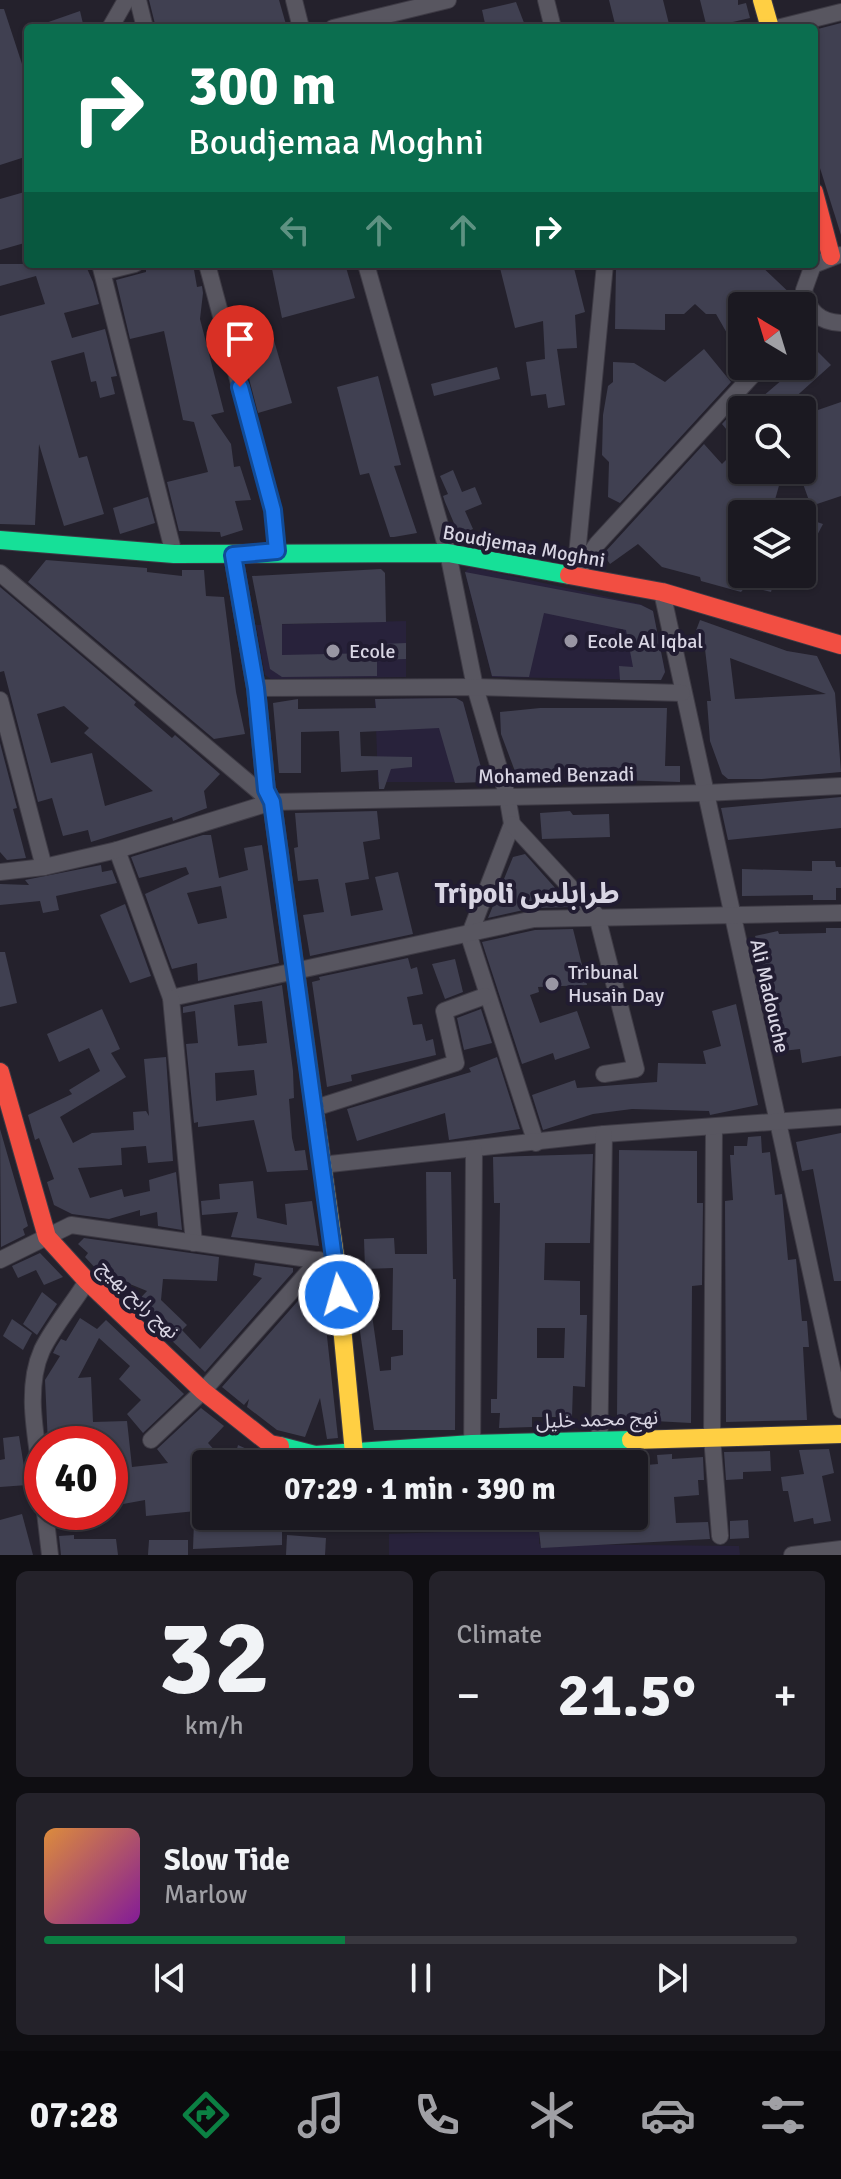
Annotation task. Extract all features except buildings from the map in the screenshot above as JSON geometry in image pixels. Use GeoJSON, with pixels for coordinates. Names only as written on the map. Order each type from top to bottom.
{"type":"FeatureCollection","features":[{"type":"Feature","properties":{"kind":"street"},"geometry":{"type":"LineString","coordinates":[[112,24],[126,0]]}},
{"type":"Feature","properties":{"kind":"street"},"geometry":{"type":"LineString","coordinates":[[138,0],[144,24]]}},
{"type":"Feature","properties":{"kind":"street"},"geometry":{"type":"LineString","coordinates":[[294,0],[300,24]]}},
{"type":"Feature","properties":{"kind":"street"},"geometry":{"type":"LineString","coordinates":[[346,24],[409,5],[448,0]]}},
{"type":"Feature","properties":{"kind":"street"},"geometry":{"type":"LineString","coordinates":[[546,0],[552,24]]}},
{"type":"Feature","properties":{"kind":"street"},"geometry":{"type":"LineString","coordinates":[[762,0],[769,24]]}},
{"type":"Feature","properties":{"kind":"street"},"geometry":{"type":"LineString","coordinates":[[793,24],[841,12]]}},
{"type":"Feature","properties":{"kind":"street"},"geometry":{"type":"LineString","coordinates":[[818,203],[836,255]]}},
{"type":"Feature","properties":{"kind":"street"},"geometry":{"type":"LineString","coordinates":[[102,268],[174,554]]}},
{"type":"Feature","properties":{"kind":"street"},"geometry":{"type":"LineString","coordinates":[[208,268],[273,510],[277,551]]}},
{"type":"Feature","properties":{"kind":"street"},"geometry":{"type":"LineString","coordinates":[[367,268],[448,553],[475,687],[507,795],[512,824],[469,936],[485,996],[536,1143]]}},
{"type":"Feature","properties":{"kind":"street"},"geometry":{"type":"LineString","coordinates":[[575,576],[605,268]]}},
{"type":"Feature","properties":{"kind":"street"},"geometry":{"type":"LineString","coordinates":[[804,292],[812,268]]}},
{"type":"Feature","properties":{"kind":"street"},"geometry":{"type":"LineString","coordinates":[[816,319],[841,323]]}},
{"type":"Feature","properties":{"kind":"street"},"geometry":{"type":"LineString","coordinates":[[575,576],[597,544],[748,380]]}},
{"type":"Feature","properties":{"kind":"street","name":"Boudjemaa Moghni"},"geometry":{"type":"LineString","coordinates":[[0,540],[174,554],[233,555],[277,551],[448,553],[662,592],[840,650]]}},
{"type":"Feature","properties":{"kind":"street"},"geometry":{"type":"LineString","coordinates":[[233,555],[256,688],[266,790],[272,802],[315,1108],[328,1262],[353,1450]]}},
{"type":"Feature","properties":{"kind":"street"},"geometry":{"type":"LineString","coordinates":[[0,573],[272,802]]}},
{"type":"Feature","properties":{"kind":"street","name":"Ali Madouche"},"geometry":{"type":"LineString","coordinates":[[662,592],[841,1410]]}},
{"type":"Feature","properties":{"kind":"street"},"geometry":{"type":"LineString","coordinates":[[256,688],[475,687],[682,693]]}},
{"type":"Feature","properties":{"kind":"street"},"geometry":{"type":"LineString","coordinates":[[0,700],[44,867]]}},
{"type":"Feature","properties":{"kind":"street","name":"Mohamed Benzadi"},"geometry":{"type":"LineString","coordinates":[[0,872],[44,867],[117,850],[272,802],[706,793],[841,786]]}},
{"type":"Feature","properties":{"kind":"street"},"geometry":{"type":"LineString","coordinates":[[512,824],[597,916],[636,1069],[604,1074]]}},
{"type":"Feature","properties":{"kind":"street"},"geometry":{"type":"LineString","coordinates":[[117,850],[171,998],[194,1243]]}},
{"type":"Feature","properties":{"kind":"street"},"geometry":{"type":"LineString","coordinates":[[171,998],[469,936],[534,919],[841,913]]}},
{"type":"Feature","properties":{"kind":"street"},"geometry":{"type":"LineString","coordinates":[[315,1108],[456,1063],[444,1011],[485,996]]}},
{"type":"Feature","properties":{"kind":"street","name":"نهج رابح بهيج"},"geometry":{"type":"LineString","coordinates":[[0,1072],[47,1237],[87,1281],[203,1391],[270,1444],[295,1450]]}},
{"type":"Feature","properties":{"kind":"street"},"geometry":{"type":"LineString","coordinates":[[321,1165],[604,1134],[841,1117]]}},
{"type":"Feature","properties":{"kind":"street"},"geometry":{"type":"LineString","coordinates":[[714,1128],[712,1437],[720,1536]]}},
{"type":"Feature","properties":{"kind":"street"},"geometry":{"type":"LineString","coordinates":[[599,1450],[604,1134]]}},
{"type":"Feature","properties":{"kind":"street"},"geometry":{"type":"LineString","coordinates":[[472,1450],[474,1150]]}},
{"type":"Feature","properties":{"kind":"street"},"geometry":{"type":"LineString","coordinates":[[0,1260],[71,1225],[328,1262]]}},
{"type":"Feature","properties":{"kind":"street"},"geometry":{"type":"LineString","coordinates":[[151,1440],[328,1262]]}},
{"type":"Feature","properties":{"kind":"street"},"geometry":{"type":"LineString","coordinates":[[36,1426],[33,1401],[42,1350],[87,1281]]}},
{"type":"Feature","properties":{"kind":"street","name":"نهج محمد خليل"},"geometry":{"type":"LineString","coordinates":[[418,1450],[472,1444],[841,1434]]}},
{"type":"Feature","properties":{"kind":"street"},"geometry":{"type":"LineString","coordinates":[[47,1530],[50,1555]]}},
{"type":"Feature","properties":{"kind":"street"},"geometry":{"type":"LineString","coordinates":[[792,1555],[841,1549]]}},
{"type":"Feature","properties":{"kind":"shaded area","name":"Ecole Al Iqbal"},"geometry":{"type":"Polygon","coordinates":[[[470,567],[640,604],[653,611],[665,672],[661,680],[492,677],[465,572],[470,567]]]}},
{"type":"Feature","properties":{"kind":"shaded area","name":"Ecole"},"geometry":{"type":"Polygon","coordinates":[[[406,621],[406,677],[271,679],[265,675],[256,625],[406,621]]]}},
{"type":"Feature","properties":{"kind":"shaded area"},"geometry":{"type":"Polygon","coordinates":[[[455,698],[463,702],[484,778],[480,782],[378,782],[375,699],[455,698]]]}},
{"type":"Feature","properties":{"kind":"shaded area"},"geometry":{"type":"Polygon","coordinates":[[[540,1530],[539,1544],[739,1546],[740,1555],[389,1555],[389,1534],[540,1530]]]}},
{"type":"Feature","properties":{"kind":"traffic: fast"},"geometry":{"type":"LineString","coordinates":[[0,540],[174,554],[448,553],[569,575]]}},
{"type":"Feature","properties":{"kind":"traffic: fast"},"geometry":{"type":"LineString","coordinates":[[233,555],[256,688],[266,790],[272,802],[312,1093]]}},
{"type":"Feature","properties":{"kind":"traffic: fast"},"geometry":{"type":"LineString","coordinates":[[280,1446],[315,1455],[472,1444],[631,1440]]}},
{"type":"Feature","properties":{"kind":"traffic: slow"},"geometry":{"type":"LineString","coordinates":[[762,0],[769,24]]}},
{"type":"Feature","properties":{"kind":"traffic: slow"},"geometry":{"type":"LineString","coordinates":[[312,1093],[336,1263],[354,1450]]}},
{"type":"Feature","properties":{"kind":"traffic: slow"},"geometry":{"type":"LineString","coordinates":[[631,1440],[841,1434]]}},
{"type":"Feature","properties":{"kind":"traffic: jam"},"geometry":{"type":"LineString","coordinates":[[818,207],[831,256]]}},
{"type":"Feature","properties":{"kind":"traffic: jam"},"geometry":{"type":"LineString","coordinates":[[569,575],[662,592],[841,645]]}},
{"type":"Feature","properties":{"kind":"traffic: jam"},"geometry":{"type":"LineString","coordinates":[[0,1072],[47,1237],[87,1281],[203,1391],[270,1444],[280,1446]]}},
{"type":"Feature","properties":{"kind":"place","name":"Ecole Al Iqbal"},"geometry":{"type":"Point","coordinates":[571,641]}},
{"type":"Feature","properties":{"kind":"place","name":"Ecole"},"geometry":{"type":"Point","coordinates":[333,651]}},
{"type":"Feature","properties":{"kind":"place","name":"Tribunal Husain Day"},"geometry":{"type":"Point","coordinates":[552,984]}},
{"type":"Feature","properties":{"kind":"district","name":"Tripoli طرابلس"},"geometry":{"type":"Point","coordinates":[527,893]}},
{"type":"Feature","properties":{"kind":"route"},"geometry":{"type":"LineString","coordinates":[[240,387],[273,510],[277,551],[233,555],[256,688],[266,790],[272,802],[339,1295]]}}]}
